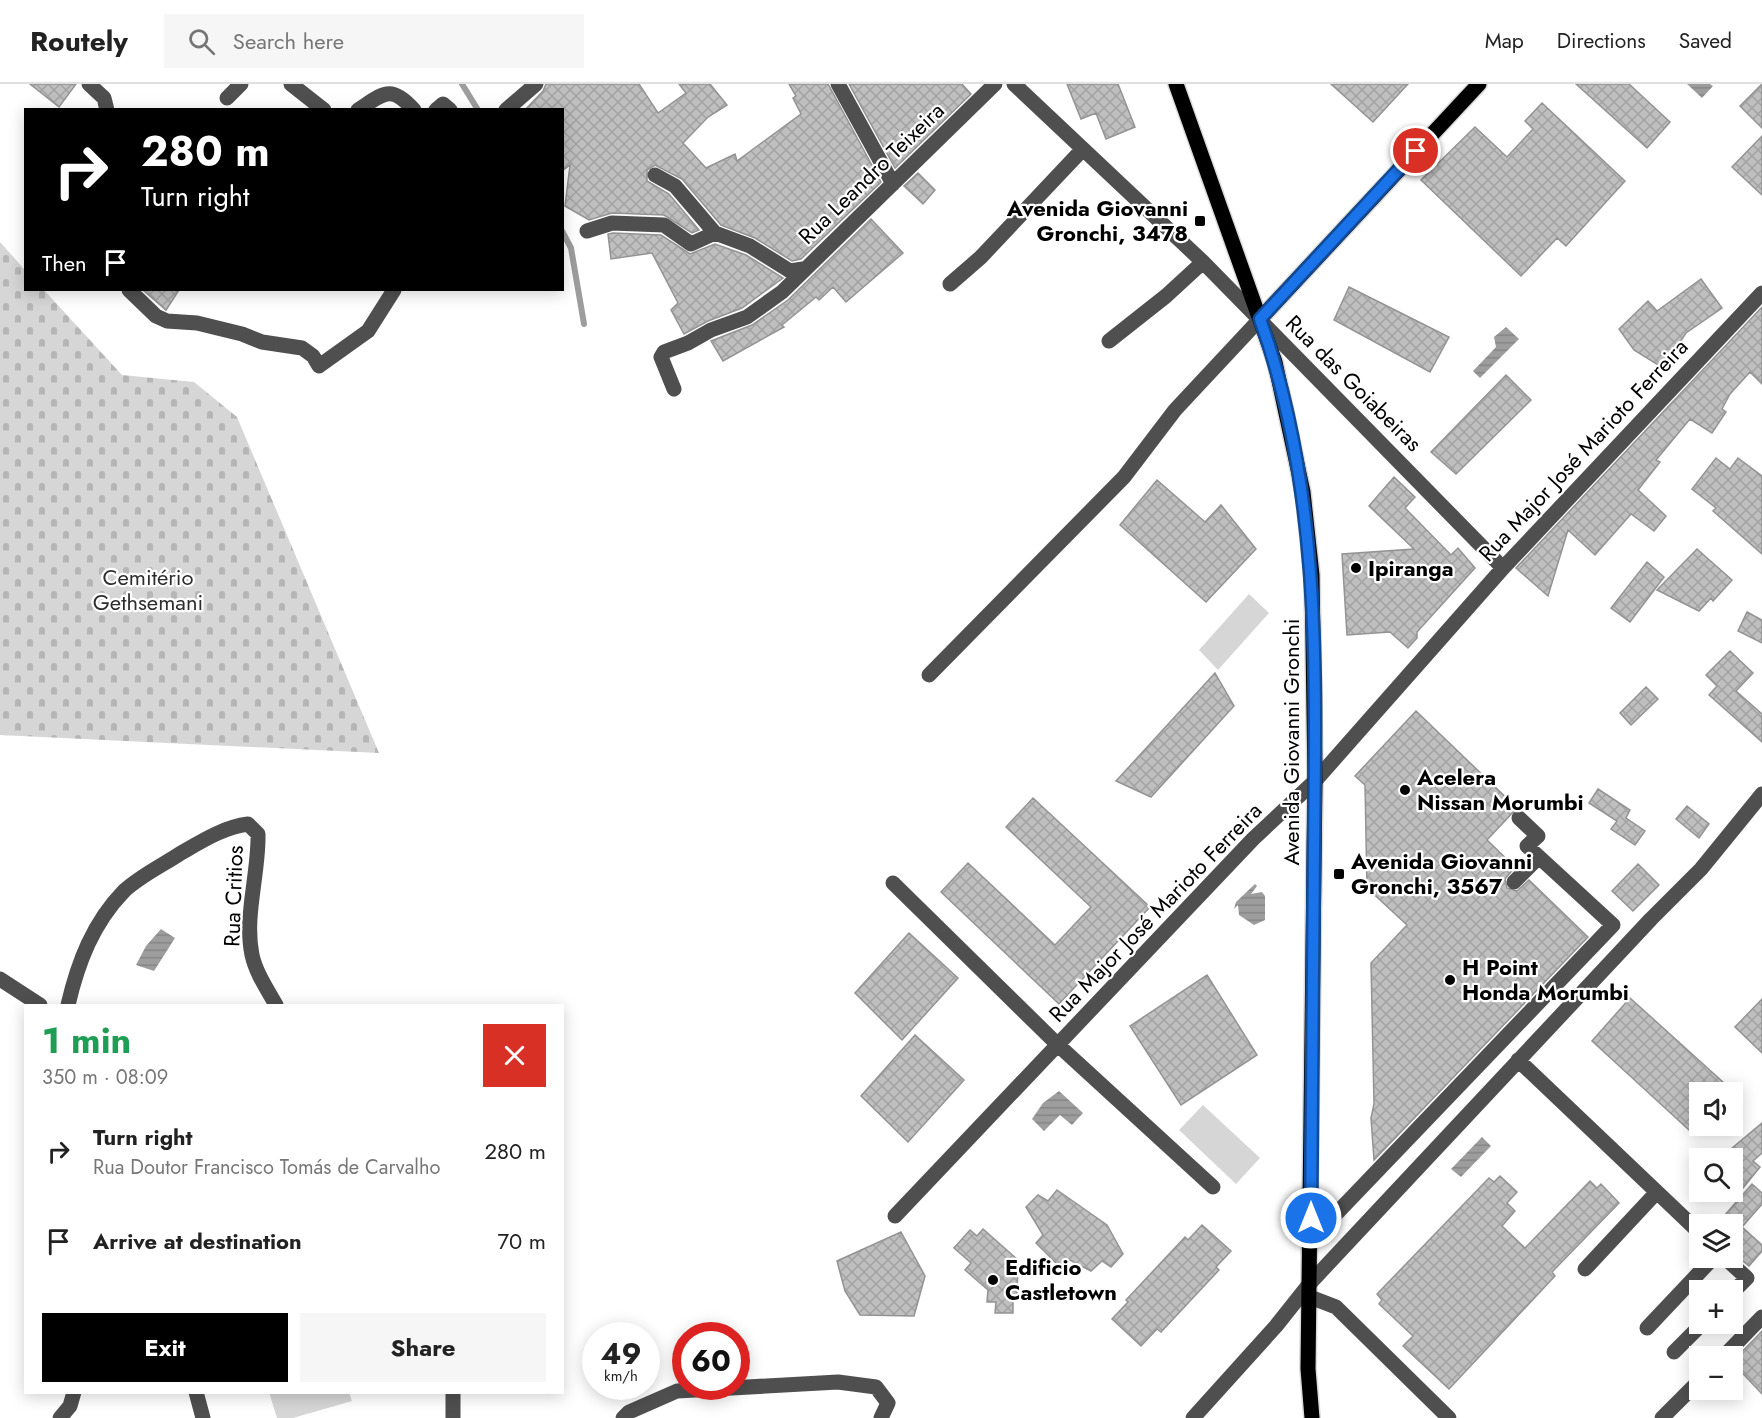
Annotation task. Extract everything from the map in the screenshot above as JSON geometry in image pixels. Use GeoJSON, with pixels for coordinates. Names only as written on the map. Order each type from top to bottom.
{"type":"FeatureCollection","features":[{"type":"Feature","properties":{"kind":"main road"},"geometry":{"type":"LineString","coordinates":[[1260,319],[1479,84]]}},
{"type":"Feature","properties":{"kind":"main road","name":"Avenida Giovanni Gronchi"},"geometry":{"type":"LineString","coordinates":[[1176,85],[1278,372],[1303,492],[1312,575],[1315,781],[1311,1290],[1308,1369],[1312,1418]]}},
{"type":"Feature","properties":{"kind":"street"},"geometry":{"type":"LineString","coordinates":[[89,84],[104,98],[106,108]]}},
{"type":"Feature","properties":{"kind":"street"},"geometry":{"type":"LineString","coordinates":[[227,98],[241,84]]}},
{"type":"Feature","properties":{"kind":"street"},"geometry":{"type":"LineString","coordinates":[[291,84],[306,105]]}},
{"type":"Feature","properties":{"kind":"street"},"geometry":{"type":"LineString","coordinates":[[508,108],[536,84]]}},
{"type":"Feature","properties":{"kind":"street"},"geometry":{"type":"LineString","coordinates":[[838,84],[893,184]]}},
{"type":"Feature","properties":{"kind":"street","name":"Rua Leandro Teixeira"},"geometry":{"type":"LineString","coordinates":[[674,389],[661,357],[664,352],[682,346],[711,330],[747,317],[782,292],[995,84]]}},
{"type":"Feature","properties":{"kind":"street","name":"Rua das Goiabeiras"},"geometry":{"type":"LineString","coordinates":[[1014,84],[1203,262],[1503,568]]}},
{"type":"Feature","properties":{"kind":"street"},"geometry":{"type":"LineString","coordinates":[[361,108],[389,92],[397,93],[412,108]]}},
{"type":"Feature","properties":{"kind":"street"},"geometry":{"type":"LineString","coordinates":[[950,284],[981,258],[1082,150]]}},
{"type":"Feature","properties":{"kind":"street"},"geometry":{"type":"LineString","coordinates":[[587,231],[612,223],[664,225],[691,244],[715,233],[675,186],[655,175]]}},
{"type":"Feature","properties":{"kind":"street","name":"Rua Leandro Teixeira"},"geometry":{"type":"LineString","coordinates":[[715,233],[750,246],[793,271],[803,269]]}},
{"type":"Feature","properties":{"kind":"street"},"geometry":{"type":"LineString","coordinates":[[1109,341],[1166,296],[1203,262]]}},
{"type":"Feature","properties":{"kind":"street"},"geometry":{"type":"LineString","coordinates":[[130,291],[156,316],[167,321],[197,323],[242,334],[262,342],[295,346],[308,351],[319,366],[368,332],[393,291]]}},
{"type":"Feature","properties":{"kind":"street","name":"Rua Major José Marioto Ferreira"},"geometry":{"type":"LineString","coordinates":[[895,1216],[1253,839],[1315,781],[1503,568],[1762,293]]}},
{"type":"Feature","properties":{"kind":"street"},"geometry":{"type":"LineString","coordinates":[[929,675],[1124,477],[1175,410],[1260,319]]}},
{"type":"Feature","properties":{"kind":"street"},"geometry":{"type":"LineString","coordinates":[[1192,1418],[1311,1290],[1518,1060],[1701,869],[1762,794]]}},
{"type":"Feature","properties":{"kind":"street"},"geometry":{"type":"LineString","coordinates":[[1311,1240],[1613,925],[1527,846],[1538,836],[1519,818]]}},
{"type":"Feature","properties":{"kind":"street","name":"Rua Critios"},"geometry":{"type":"LineString","coordinates":[[68,1004],[83,953],[99,922],[125,890],[200,842],[235,825],[248,824],[258,834],[250,929],[252,954],[259,976],[275,1004]]}},
{"type":"Feature","properties":{"kind":"street"},"geometry":{"type":"LineString","coordinates":[[1514,882],[1539,857]]}},
{"type":"Feature","properties":{"kind":"street"},"geometry":{"type":"LineString","coordinates":[[893,883],[1058,1045],[1214,1187]]}},
{"type":"Feature","properties":{"kind":"street"},"geometry":{"type":"LineString","coordinates":[[0,979],[38,1004]]}},
{"type":"Feature","properties":{"kind":"street"},"geometry":{"type":"LineString","coordinates":[[1518,1060],[1689,1223]]}},
{"type":"Feature","properties":{"kind":"street"},"geometry":{"type":"LineString","coordinates":[[1585,1269],[1656,1193]]}},
{"type":"Feature","properties":{"kind":"street"},"geometry":{"type":"LineString","coordinates":[[1647,1328],[1704,1268]]}},
{"type":"Feature","properties":{"kind":"street"},"geometry":{"type":"LineString","coordinates":[[1736,1268],[1747,1278],[1743,1282]]}},
{"type":"Feature","properties":{"kind":"street"},"geometry":{"type":"LineString","coordinates":[[1311,1290],[1336,1307],[1449,1418]]}},
{"type":"Feature","properties":{"kind":"street"},"geometry":{"type":"LineString","coordinates":[[1734,1346],[1762,1317]]}},
{"type":"Feature","properties":{"kind":"street"},"geometry":{"type":"LineString","coordinates":[[1674,1352],[1692,1334]]}},
{"type":"Feature","properties":{"kind":"street"},"geometry":{"type":"LineString","coordinates":[[622,1418],[629,1412],[677,1391],[838,1382],[876,1387],[888,1403],[881,1418]]}},
{"type":"Feature","properties":{"kind":"street"},"geometry":{"type":"LineString","coordinates":[[1662,1418],[1689,1391]]}},
{"type":"Feature","properties":{"kind":"street"},"geometry":{"type":"LineString","coordinates":[[60,1418],[70,1406],[73,1394]]}},
{"type":"Feature","properties":{"kind":"street"},"geometry":{"type":"LineString","coordinates":[[196,1394],[202,1418]]}},
{"type":"Feature","properties":{"kind":"street"},"geometry":{"type":"LineString","coordinates":[[453,1394],[453,1418]]}},
{"type":"Feature","properties":{"kind":"green space","name":"Cemitério Gethsemani"},"geometry":{"type":"Polygon","coordinates":[[[0,242],[24,269],[24,291],[45,291],[122,375],[194,382],[237,417],[379,753],[0,735],[0,242]]]}},
{"type":"Feature","properties":{"kind":"green space"},"geometry":{"type":"Polygon","coordinates":[[[1249,594],[1269,613],[1218,670],[1199,650],[1249,594]]]}},
{"type":"Feature","properties":{"kind":"green space"},"geometry":{"type":"Polygon","coordinates":[[[1203,1105],[1260,1158],[1236,1184],[1179,1130],[1203,1105]]]}},
{"type":"Feature","properties":{"kind":"green space"},"geometry":{"type":"Polygon","coordinates":[[[270,1394],[350,1394],[352,1401],[293,1418],[277,1418],[270,1394]]]}},
{"type":"Feature","properties":{"kind":"shaded area"},"geometry":{"type":"Polygon","coordinates":[[[1687,84],[1710,84],[1713,86],[1702,98],[1687,84]]]}},
{"type":"Feature","properties":{"kind":"shaded area"},"geometry":{"type":"Polygon","coordinates":[[[1506,327],[1519,339],[1480,378],[1473,371],[1496,347],[1494,337],[1506,327]]]}},
{"type":"Feature","properties":{"kind":"shaded area"},"geometry":{"type":"Polygon","coordinates":[[[1255,884],[1257,886],[1251,894],[1262,892],[1265,896],[1265,920],[1254,925],[1239,915],[1238,905],[1234,909],[1236,902],[1255,884]]]}},
{"type":"Feature","properties":{"kind":"shaded area"},"geometry":{"type":"Polygon","coordinates":[[[161,929],[175,938],[154,971],[136,965],[146,946],[161,929]]]}},
{"type":"Feature","properties":{"kind":"shaded area"},"geometry":{"type":"Polygon","coordinates":[[[1059,1091],[1083,1113],[1072,1125],[1060,1115],[1044,1131],[1032,1119],[1043,1103],[1059,1091]]]}},
{"type":"Feature","properties":{"kind":"shaded area"},"geometry":{"type":"Polygon","coordinates":[[[1482,1137],[1491,1146],[1461,1177],[1451,1169],[1482,1137]]]}},
{"type":"Feature","properties":{"kind":"building"},"geometry":{"type":"Polygon","coordinates":[[[30,84],[76,84],[59,107],[30,84]]]}},
{"type":"Feature","properties":{"kind":"building"},"geometry":{"type":"Polygon","coordinates":[[[546,84],[639,84],[658,113],[686,93],[679,84],[710,84],[727,105],[708,117],[683,143],[706,168],[735,154],[737,161],[801,114],[793,98],[796,96],[789,84],[828,84],[881,182],[801,259],[792,261],[755,238],[721,225],[682,179],[655,165],[647,170],[647,181],[669,194],[699,230],[692,233],[664,215],[612,213],[589,220],[565,206],[570,165],[564,170],[564,108],[527,108],[543,91],[546,84]]]}},
{"type":"Feature","properties":{"kind":"building"},"geometry":{"type":"Polygon","coordinates":[[[849,84],[962,84],[971,94],[895,168],[849,84]]]}},
{"type":"Feature","properties":{"kind":"building"},"geometry":{"type":"Polygon","coordinates":[[[1067,84],[1118,84],[1135,127],[1106,139],[1096,113],[1081,119],[1067,84]]]}},
{"type":"Feature","properties":{"kind":"building"},"geometry":{"type":"Polygon","coordinates":[[[1331,84],[1408,84],[1373,122],[1331,84]]]}},
{"type":"Feature","properties":{"kind":"building"},"geometry":{"type":"Polygon","coordinates":[[[1576,84],[1629,84],[1670,122],[1647,148],[1576,84]]]}},
{"type":"Feature","properties":{"kind":"building"},"geometry":{"type":"Polygon","coordinates":[[[1762,84],[1762,128],[1740,106],[1762,84]]]}},
{"type":"Feature","properties":{"kind":"building"},"geometry":{"type":"Polygon","coordinates":[[[1542,103],[1625,181],[1566,246],[1557,238],[1521,276],[1421,180],[1475,127],[1507,157],[1533,129],[1525,121],[1542,103]]]}},
{"type":"Feature","properties":{"kind":"building"},"geometry":{"type":"Polygon","coordinates":[[[1762,136],[1762,195],[1732,167],[1762,136]]]}},
{"type":"Feature","properties":{"kind":"building"},"geometry":{"type":"Polygon","coordinates":[[[918,173],[935,190],[923,204],[904,186],[918,173]]]}},
{"type":"Feature","properties":{"kind":"building"},"geometry":{"type":"Polygon","coordinates":[[[871,219],[903,253],[846,302],[833,287],[819,300],[816,297],[782,325],[784,327],[723,361],[711,341],[752,325],[788,300],[871,219]]]}},
{"type":"Feature","properties":{"kind":"building"},"geometry":{"type":"Polygon","coordinates":[[[608,234],[661,235],[690,254],[715,244],[746,255],[783,278],[742,308],[708,321],[684,334],[671,310],[678,303],[652,253],[611,259],[608,234]]]}},
{"type":"Feature","properties":{"kind":"building"},"geometry":{"type":"Polygon","coordinates":[[[1701,279],[1722,308],[1686,333],[1663,368],[1634,350],[1619,329],[1648,301],[1657,311],[1701,279]]]}},
{"type":"Feature","properties":{"kind":"building"},"geometry":{"type":"Polygon","coordinates":[[[1349,287],[1449,337],[1430,372],[1334,320],[1349,287]]]}},
{"type":"Feature","properties":{"kind":"building"},"geometry":{"type":"Polygon","coordinates":[[[144,291],[178,291],[166,310],[144,291]]]}},
{"type":"Feature","properties":{"kind":"building"},"geometry":{"type":"Polygon","coordinates":[[[1762,307],[1762,384],[1750,372],[1730,394],[1722,409],[1726,412],[1712,433],[1690,419],[1656,460],[1660,462],[1638,490],[1666,516],[1654,531],[1631,514],[1595,555],[1568,530],[1548,596],[1516,568],[1762,307]]]}},
{"type":"Feature","properties":{"kind":"building"},"geometry":{"type":"Polygon","coordinates":[[[1506,375],[1531,400],[1456,474],[1431,452],[1506,375]]]}},
{"type":"Feature","properties":{"kind":"building"},"geometry":{"type":"Polygon","coordinates":[[[1716,458],[1730,469],[1738,458],[1762,476],[1762,554],[1713,511],[1716,508],[1692,489],[1716,458]]]}},
{"type":"Feature","properties":{"kind":"building"},"geometry":{"type":"Polygon","coordinates":[[[1394,477],[1415,497],[1405,508],[1451,555],[1458,548],[1475,568],[1417,632],[1417,638],[1408,648],[1390,632],[1347,635],[1342,554],[1414,549],[1369,506],[1394,477]]]}},
{"type":"Feature","properties":{"kind":"building"},"geometry":{"type":"Polygon","coordinates":[[[1157,480],[1205,522],[1221,505],[1256,549],[1206,602],[1120,525],[1157,480]]]}},
{"type":"Feature","properties":{"kind":"building"},"geometry":{"type":"Polygon","coordinates":[[[1697,549],[1732,580],[1713,601],[1711,598],[1699,611],[1657,590],[1697,549]]]}},
{"type":"Feature","properties":{"kind":"building"},"geometry":{"type":"Polygon","coordinates":[[[1647,562],[1664,577],[1630,622],[1611,608],[1647,562]]]}},
{"type":"Feature","properties":{"kind":"building"},"geometry":{"type":"Polygon","coordinates":[[[1747,612],[1762,620],[1762,643],[1738,631],[1747,612]]]}},
{"type":"Feature","properties":{"kind":"building"},"geometry":{"type":"Polygon","coordinates":[[[1730,651],[1753,673],[1736,691],[1762,714],[1762,742],[1709,695],[1717,686],[1706,675],[1730,651]]]}},
{"type":"Feature","properties":{"kind":"building"},"geometry":{"type":"Polygon","coordinates":[[[1215,673],[1234,706],[1151,797],[1116,781],[1215,673]]]}},
{"type":"Feature","properties":{"kind":"building"},"geometry":{"type":"Polygon","coordinates":[[[1646,687],[1658,699],[1631,725],[1620,713],[1646,687]]]}},
{"type":"Feature","properties":{"kind":"building"},"geometry":{"type":"Polygon","coordinates":[[[1416,711],[1517,808],[1487,840],[1515,867],[1505,879],[1507,888],[1517,891],[1529,880],[1588,937],[1374,1160],[1371,1118],[1374,1104],[1371,963],[1407,925],[1367,888],[1365,785],[1355,776],[1416,711]]]}},
{"type":"Feature","properties":{"kind":"building"},"geometry":{"type":"Polygon","coordinates":[[[1598,789],[1630,810],[1626,818],[1645,831],[1635,845],[1611,829],[1617,821],[1589,803],[1598,789]]]}},
{"type":"Feature","properties":{"kind":"building"},"geometry":{"type":"Polygon","coordinates":[[[1033,798],[1150,907],[1059,1004],[941,892],[968,863],[1055,945],[1091,907],[1006,827],[1033,798]]]}},
{"type":"Feature","properties":{"kind":"building"},"geometry":{"type":"Polygon","coordinates":[[[1687,806],[1709,824],[1699,838],[1676,819],[1687,806]]]}},
{"type":"Feature","properties":{"kind":"building"},"geometry":{"type":"Polygon","coordinates":[[[1638,864],[1659,885],[1633,911],[1612,891],[1638,864]]]}},
{"type":"Feature","properties":{"kind":"building"},"geometry":{"type":"Polygon","coordinates":[[[909,933],[958,978],[902,1040],[855,993],[909,933]]]}},
{"type":"Feature","properties":{"kind":"building"},"geometry":{"type":"Polygon","coordinates":[[[1207,975],[1257,1055],[1181,1105],[1130,1026],[1207,975]]]}},
{"type":"Feature","properties":{"kind":"building"},"geometry":{"type":"Polygon","coordinates":[[[1630,998],[1723,1082],[1689,1082],[1689,1130],[1592,1041],[1630,998]]]}},
{"type":"Feature","properties":{"kind":"building"},"geometry":{"type":"Polygon","coordinates":[[[1762,999],[1762,1053],[1735,1027],[1762,999]]]}},
{"type":"Feature","properties":{"kind":"building"},"geometry":{"type":"Polygon","coordinates":[[[915,1035],[964,1080],[908,1142],[861,1096],[915,1035]]]}},
{"type":"Feature","properties":{"kind":"building"},"geometry":{"type":"Polygon","coordinates":[[[1762,1123],[1762,1153],[1753,1161],[1760,1167],[1743,1188],[1743,1148],[1732,1148],[1762,1123]]]}},
{"type":"Feature","properties":{"kind":"building"},"geometry":{"type":"Polygon","coordinates":[[[1500,1176],[1517,1192],[1507,1203],[1515,1211],[1502,1226],[1525,1248],[1590,1181],[1597,1188],[1601,1184],[1619,1203],[1552,1272],[1555,1276],[1449,1389],[1403,1346],[1413,1336],[1379,1304],[1382,1300],[1377,1294],[1489,1178],[1494,1182],[1500,1176]]]}},
{"type":"Feature","properties":{"kind":"building"},"geometry":{"type":"Polygon","coordinates":[[[1752,1184],[1762,1193],[1762,1204],[1743,1226],[1743,1214],[1726,1214],[1736,1202],[1743,1202],[1743,1194],[1752,1184]]]}},
{"type":"Feature","properties":{"kind":"building"},"geometry":{"type":"Polygon","coordinates":[[[1057,1190],[1107,1225],[1123,1254],[1111,1267],[1102,1261],[1091,1271],[1068,1259],[1059,1266],[1036,1243],[1043,1235],[1026,1207],[1038,1195],[1048,1201],[1057,1190]]]}},
{"type":"Feature","properties":{"kind":"building"},"geometry":{"type":"Polygon","coordinates":[[[1202,1225],[1231,1251],[1216,1267],[1219,1270],[1161,1332],[1157,1329],[1141,1346],[1112,1319],[1128,1302],[1126,1300],[1185,1237],[1188,1240],[1202,1225]]]}},
{"type":"Feature","properties":{"kind":"building"},"geometry":{"type":"Polygon","coordinates":[[[1743,1228],[1762,1245],[1762,1251],[1749,1266],[1743,1261],[1743,1228]]]}},
{"type":"Feature","properties":{"kind":"building","name":"Edificio Castletown"},"geometry":{"type":"Polygon","coordinates":[[[983,1229],[1018,1260],[1017,1297],[1013,1297],[1013,1313],[995,1313],[996,1302],[987,1302],[988,1290],[965,1270],[971,1263],[954,1248],[970,1230],[977,1236],[983,1229]]]}},
{"type":"Feature","properties":{"kind":"building"},"geometry":{"type":"Polygon","coordinates":[[[901,1232],[925,1276],[914,1316],[860,1315],[845,1291],[837,1261],[901,1232]]]}},
{"type":"Feature","properties":{"kind":"building"},"geometry":{"type":"Polygon","coordinates":[[[1762,1331],[1762,1394],[1743,1374],[1743,1351],[1762,1331]]]}},
{"type":"Feature","properties":{"kind":"waterway"},"geometry":{"type":"LineString","coordinates":[[462,84],[477,108]]}},
{"type":"Feature","properties":{"kind":"waterway"},"geometry":{"type":"LineString","coordinates":[[564,235],[571,248],[584,324]]}},
{"type":"Feature","properties":{"kind":"place","name":"Avenida Giovanni Gronchi, 3478"},"geometry":{"type":"Point","coordinates":[1200,221]}},
{"type":"Feature","properties":{"kind":"place","name":"Ipiranga"},"geometry":{"type":"Point","coordinates":[1356,568]}},
{"type":"Feature","properties":{"kind":"place","name":"Acelera Nissan Morumbi"},"geometry":{"type":"Point","coordinates":[1405,790]}},
{"type":"Feature","properties":{"kind":"place","name":"Avenida Giovanni Gronchi, 3567"},"geometry":{"type":"Point","coordinates":[1339,874]}},
{"type":"Feature","properties":{"kind":"place","name":"H Point Honda Morumbi"},"geometry":{"type":"Point","coordinates":[1450,980]}},
{"type":"Feature","properties":{"kind":"place","name":"Edificio Castletown"},"geometry":{"type":"Point","coordinates":[993,1280]}},
{"type":"Feature","properties":{"kind":"route"},"geometry":{"type":"LineString","coordinates":[[1311,1218],[1315,781],[1312,575],[1303,492],[1291,426],[1275,362],[1260,319],[1416,151]]}}]}
